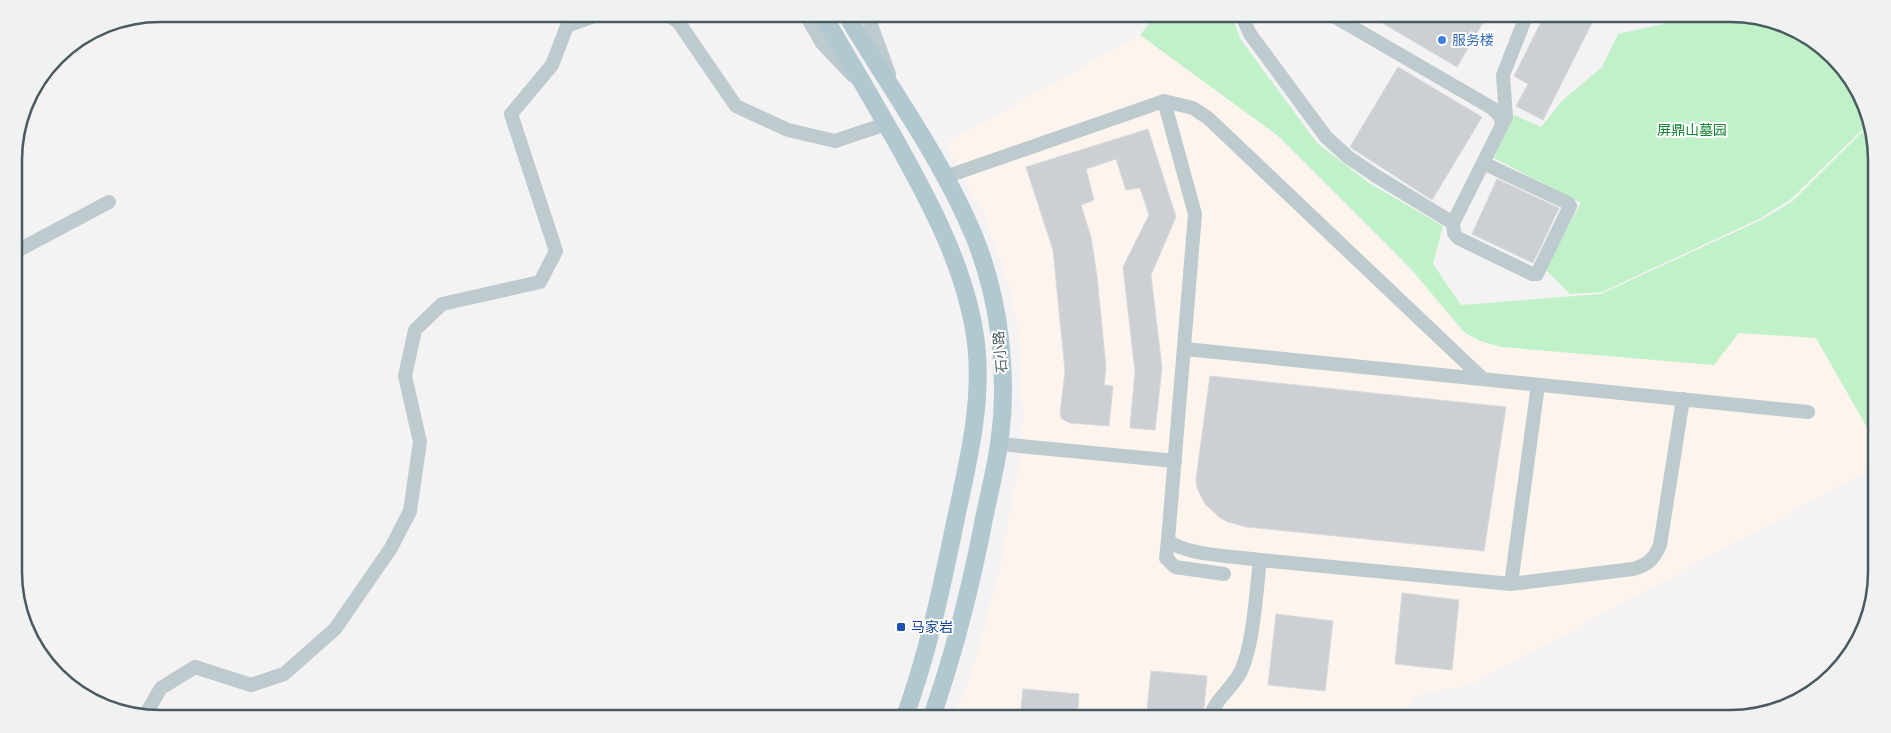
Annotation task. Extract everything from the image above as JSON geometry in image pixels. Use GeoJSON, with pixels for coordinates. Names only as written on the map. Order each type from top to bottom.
{"type":"FeatureCollection","features":[{"type":"Feature","properties":{"kind":"main road","name":"石小路"},"geometry":{"type":"LineString","coordinates":[[827,22],[871,94],[924,190],[949,243],[964,292],[976,343],[976,392],[972,439],[941,590],[907,710]]}},
{"type":"Feature","properties":{"kind":"main road","name":"石小路"},"geometry":{"type":"LineString","coordinates":[[850,22],[945,177],[974,237],[990,290],[1001,342],[1002,393],[999,444],[970,586],[955,647],[935,710]]}},
{"type":"Feature","properties":{"kind":"street"},"geometry":{"type":"LineString","coordinates":[[148,709],[161,688],[195,667],[251,685],[284,674],[335,629],[391,548],[410,511],[420,442],[406,376],[415,330],[442,304],[540,282],[556,251],[511,114],[552,65],[567,26],[578,22]]}},
{"type":"Feature","properties":{"kind":"street"},"geometry":{"type":"LineString","coordinates":[[678,22],[736,106],[788,130],[835,141],[886,124]]}},
{"type":"Feature","properties":{"kind":"street"},"geometry":{"type":"LineString","coordinates":[[810,22],[822,43],[871,94]]}},
{"type":"Feature","properties":{"kind":"street"},"geometry":{"type":"LineString","coordinates":[[870,22],[895,93]]}},
{"type":"Feature","properties":{"kind":"street"},"geometry":{"type":"LineString","coordinates":[[879,22],[879,46]]}},
{"type":"Feature","properties":{"kind":"street"},"geometry":{"type":"LineString","coordinates":[[1245,22],[1250,34],[1326,137],[1348,157],[1376,176],[1453,223]]}},
{"type":"Feature","properties":{"kind":"street"},"geometry":{"type":"LineString","coordinates":[[1344,22],[1492,108],[1499,115],[1503,123]]}},
{"type":"Feature","properties":{"kind":"street"},"geometry":{"type":"LineString","coordinates":[[1483,163],[1568,203],[1570,210],[1537,274],[1532,274],[1458,238],[1454,232],[1453,223],[1483,163],[1506,117],[1503,75],[1524,22]]}},
{"type":"Feature","properties":{"kind":"street"},"geometry":{"type":"LineString","coordinates":[[945,177],[1164,101],[1193,108],[1208,118],[1483,379]]}},
{"type":"Feature","properties":{"kind":"street"},"geometry":{"type":"LineString","coordinates":[[1164,101],[1195,214],[1166,558],[1169,564],[1175,567],[1224,574]]}},
{"type":"Feature","properties":{"kind":"street"},"geometry":{"type":"LineString","coordinates":[[23,248],[109,202]]}},
{"type":"Feature","properties":{"kind":"street"},"geometry":{"type":"LineString","coordinates":[[1185,349],[1808,412]]}},
{"type":"Feature","properties":{"kind":"street"},"geometry":{"type":"LineString","coordinates":[[1511,584],[1538,385]]}},
{"type":"Feature","properties":{"kind":"street"},"geometry":{"type":"LineString","coordinates":[[1168,540],[1173,545],[1189,550],[1260,560],[1511,584],[1646,566],[1655,556],[1660,545],[1683,399]]}},
{"type":"Feature","properties":{"kind":"street"},"geometry":{"type":"LineString","coordinates":[[999,444],[1175,461]]}},
{"type":"Feature","properties":{"kind":"street"},"geometry":{"type":"LineString","coordinates":[[1213,710],[1217,701],[1236,680],[1245,658],[1260,560]]}},
{"type":"Feature","properties":{"kind":"shaded area"},"geometry":{"type":"Polygon","coordinates":[[[1140,35],[1278,136],[1410,268],[1464,333],[1480,341],[1739,333],[1816,338],[1868,429],[1868,471],[1472,684],[1417,695],[1404,710],[955,710],[973,671],[1002,559],[1020,456],[1023,415],[1018,334],[1011,293],[986,218],[945,144],[1140,35]]]}},
{"type":"Feature","properties":{"kind":"green space"},"geometry":{"type":"Polygon","coordinates":[[[1151,22],[1234,22],[1241,40],[1317,143],[1369,183],[1443,226],[1433,264],[1461,305],[1601,294],[1761,220],[1793,201],[1865,129],[1868,160],[1868,429],[1816,338],[1739,333],[1714,365],[1501,347],[1480,341],[1464,332],[1410,268],[1278,136],[1140,35],[1151,22]]]}},
{"type":"Feature","properties":{"kind":"green space","name":"屏鼎山墓园"},"geometry":{"type":"Polygon","coordinates":[[[1673,22],[1731,22],[1767,27],[1775,30],[1792,37],[1815,51],[1840,76],[1858,107],[1865,127],[1791,199],[1759,219],[1602,292],[1570,294],[1544,268],[1581,203],[1494,158],[1514,115],[1541,127],[1562,101],[1602,67],[1618,34],[1673,22]]]}},
{"type":"Feature","properties":{"kind":"building","name":"服务楼"},"geometry":{"type":"Polygon","coordinates":[[[1381,22],[1483,22],[1457,67],[1381,22]]]}},
{"type":"Feature","properties":{"kind":"building"},"geometry":{"type":"Polygon","coordinates":[[[1541,22],[1592,22],[1543,120],[1516,106],[1528,84],[1514,76],[1541,22]]]}},
{"type":"Feature","properties":{"kind":"building"},"geometry":{"type":"Polygon","coordinates":[[[1398,67],[1482,117],[1432,200],[1350,147],[1398,67]]]}},
{"type":"Feature","properties":{"kind":"building"},"geometry":{"type":"Polygon","coordinates":[[[1148,129],[1176,217],[1151,275],[1162,368],[1155,430],[1130,428],[1135,371],[1123,267],[1149,215],[1140,188],[1126,190],[1116,159],[1086,169],[1094,200],[1081,205],[1091,237],[1097,276],[1106,368],[1104,385],[1113,386],[1109,426],[1070,423],[1062,419],[1060,414],[1065,371],[1053,250],[1026,167],[1148,129]]]}},
{"type":"Feature","properties":{"kind":"building"},"geometry":{"type":"Polygon","coordinates":[[[1497,179],[1559,208],[1533,263],[1472,234],[1497,179]]]}},
{"type":"Feature","properties":{"kind":"building"},"geometry":{"type":"Polygon","coordinates":[[[1210,376],[1506,407],[1484,551],[1247,527],[1228,522],[1219,517],[1205,504],[1197,488],[1196,479],[1210,376]]]}},
{"type":"Feature","properties":{"kind":"building"},"geometry":{"type":"Polygon","coordinates":[[[1402,593],[1459,600],[1452,670],[1395,664],[1402,593]]]}},
{"type":"Feature","properties":{"kind":"building"},"geometry":{"type":"Polygon","coordinates":[[[1276,614],[1333,621],[1325,691],[1268,685],[1276,614]]]}},
{"type":"Feature","properties":{"kind":"building"},"geometry":{"type":"Polygon","coordinates":[[[1151,671],[1207,676],[1203,710],[1147,710],[1151,671]]]}},
{"type":"Feature","properties":{"kind":"building"},"geometry":{"type":"Polygon","coordinates":[[[1023,689],[1079,694],[1078,710],[1021,710],[1023,689]]]}},
{"type":"Feature","properties":{"kind":"place","name":"服务楼"},"geometry":{"type":"Point","coordinates":[1442,40]}},
{"type":"Feature","properties":{"kind":"place","name":"马家岩"},"geometry":{"type":"Point","coordinates":[901,627]}}]}
